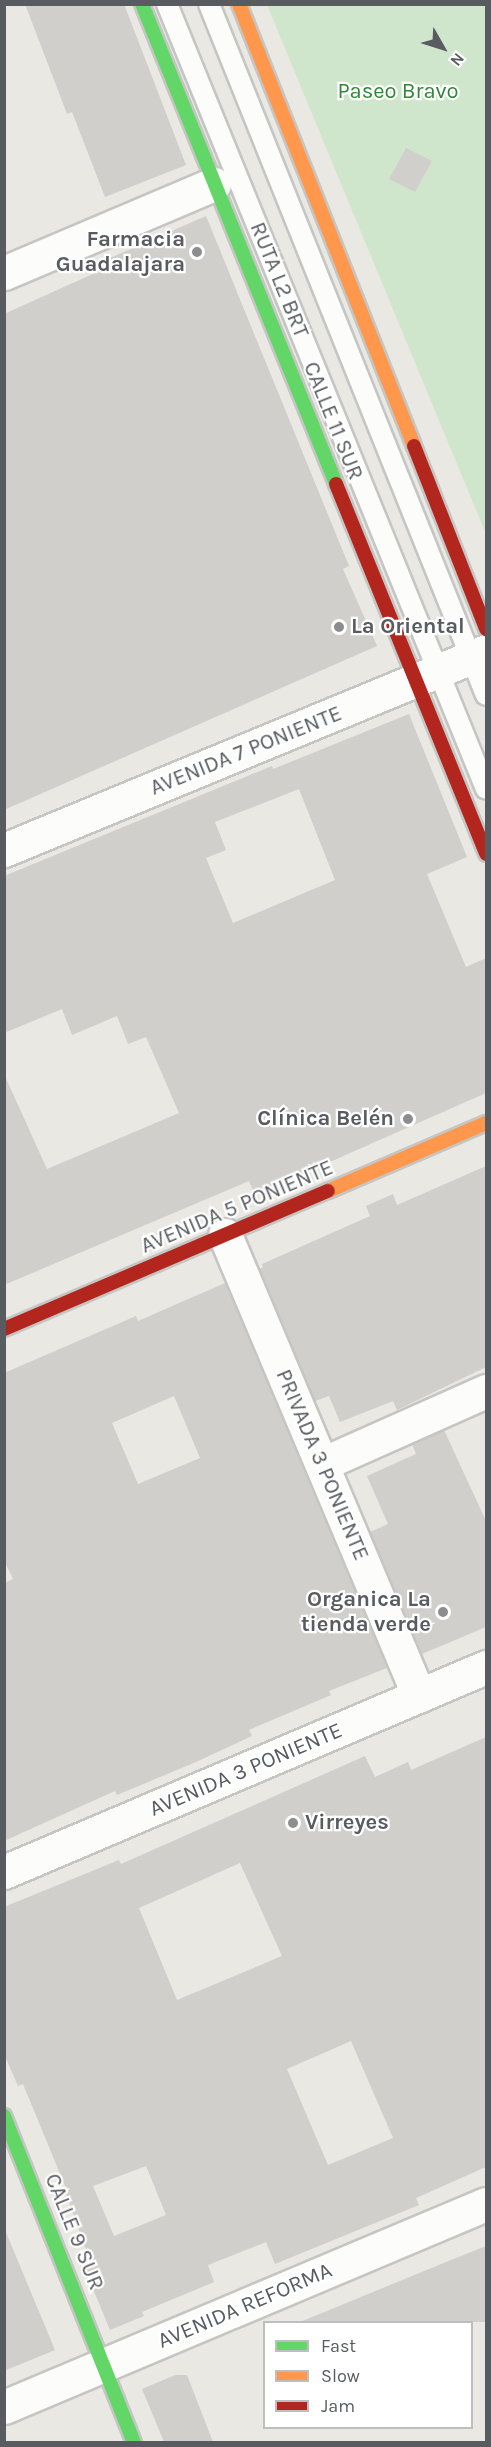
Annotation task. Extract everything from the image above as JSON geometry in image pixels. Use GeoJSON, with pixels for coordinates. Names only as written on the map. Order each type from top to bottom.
{"type":"FeatureCollection","features":[{"type":"Feature","properties":{"kind":"main road","name":"CALLE 11 SUR"},"geometry":{"type":"LineString","coordinates":[[142,4],[214,184],[427,675],[486,854]]}},
{"type":"Feature","properties":{"kind":"main road"},"geometry":{"type":"LineString","coordinates":[[239,4],[486,629]]}},
{"type":"Feature","properties":{"kind":"main road","name":"AVENIDA 5 PONIENTE"},"geometry":{"type":"LineString","coordinates":[[4,1329],[486,1123]]}},
{"type":"Feature","properties":{"kind":"main road","name":"CALLE 9 SUR"},"geometry":{"type":"LineString","coordinates":[[4,2116],[134,2442]]}},
{"type":"Feature","properties":{"kind":"street"},"geometry":{"type":"LineString","coordinates":[[4,273],[214,184]]}},
{"type":"Feature","properties":{"kind":"street","name":"AVENIDA 7 PONIENTE"},"geometry":{"type":"LineString","coordinates":[[4,850],[479,654]]}},
{"type":"Feature","properties":{"kind":"street","name":"PRIVADA 3 PONIENTE"},"geometry":{"type":"LineString","coordinates":[[225,1235],[419,1696]]}},
{"type":"Feature","properties":{"kind":"street"},"geometry":{"type":"LineString","coordinates":[[322,1464],[486,1391]]}},
{"type":"Feature","properties":{"kind":"street","name":"AVENIDA 3 PONIENTE"},"geometry":{"type":"LineString","coordinates":[[4,1872],[486,1667]]}},
{"type":"Feature","properties":{"kind":"street","name":"AVENIDA REFORMA"},"geometry":{"type":"LineString","coordinates":[[4,2408],[486,2204]]}},
{"type":"Feature","properties":{"kind":"lane","name":"RUTA L2 BRT"},"geometry":{"type":"LineString","coordinates":[[167,4],[427,675],[486,789]]}},
{"type":"Feature","properties":{"kind":"lane","name":"RUTA L2 BRT"},"geometry":{"type":"LineString","coordinates":[[209,4],[479,654],[486,695]]}},
{"type":"Feature","properties":{"kind":"green space","name":"Paseo Bravo"},"geometry":{"type":"Polygon","coordinates":[[[267,5],[486,5],[486,534],[267,5]]]}},
{"type":"Feature","properties":{"kind":"building"},"geometry":{"type":"Polygon","coordinates":[[[25,4],[124,4],[186,165],[105,197],[72,112],[67,114],[25,4]]]}},
{"type":"Feature","properties":{"kind":"building"},"geometry":{"type":"Polygon","coordinates":[[[406,148],[432,161],[415,192],[389,179],[406,148]]]}},
{"type":"Feature","properties":{"kind":"building"},"geometry":{"type":"Polygon","coordinates":[[[206,216],[349,566],[343,569],[377,646],[4,810],[4,314],[106,268],[103,261],[206,216]]]}},
{"type":"Feature","properties":{"kind":"building"},"geometry":{"type":"Polygon","coordinates":[[[409,714],[467,857],[427,874],[466,967],[486,958],[486,1093],[255,1195],[249,1181],[4,1285],[4,1074],[47,1169],[179,1113],[146,1037],[128,1044],[117,1016],[72,1035],[62,1009],[4,1033],[4,876],[272,766],[273,769],[409,714]],[[299,789],[215,822],[226,850],[206,858],[233,923],[335,880],[299,789]]]}},
{"type":"Feature","properties":{"kind":"building"},"geometry":{"type":"Polygon","coordinates":[[[486,1166],[486,1367],[397,1410],[393,1401],[340,1422],[329,1396],[315,1401],[260,1269],[263,1267],[262,1264],[370,1216],[366,1206],[393,1194],[397,1205],[486,1166]]]}},
{"type":"Feature","properties":{"kind":"building"},"geometry":{"type":"Polygon","coordinates":[[[225,1283],[387,1668],[329,1691],[331,1695],[249,1730],[252,1736],[196,1762],[117,1795],[115,1791],[4,1841],[4,1583],[13,1579],[4,1560],[4,1373],[136,1316],[138,1321],[225,1283]],[[174,1396],[112,1423],[138,1484],[200,1458],[174,1396]]]}},
{"type":"Feature","properties":{"kind":"building"},"geometry":{"type":"Polygon","coordinates":[[[444,1430],[486,1521],[486,1627],[422,1654],[370,1532],[388,1524],[367,1476],[416,1454],[412,1444],[444,1430]]]}},
{"type":"Feature","properties":{"kind":"building"},"geometry":{"type":"Polygon","coordinates":[[[486,1737],[486,2167],[416,2198],[419,2205],[275,2264],[266,2242],[208,2265],[214,2282],[142,2312],[144,2316],[110,2330],[84,2267],[91,2264],[66,2194],[68,2193],[23,2084],[18,2086],[4,2054],[4,1907],[119,1860],[121,1864],[365,1756],[375,1777],[408,1762],[411,1770],[486,1737]],[[240,1863],[139,1908],[177,2000],[282,1956],[240,1863]],[[351,2041],[287,2069],[328,2165],[393,2138],[351,2041]],[[146,2166],[93,2186],[114,2236],[166,2215],[146,2166]]]}},
{"type":"Feature","properties":{"kind":"building"},"geometry":{"type":"Polygon","coordinates":[[[4,2231],[55,2350],[4,2371],[4,2231]]]}},
{"type":"Feature","properties":{"kind":"building"},"geometry":{"type":"Polygon","coordinates":[[[486,2246],[486,2322],[302,2321],[486,2246]]]}},
{"type":"Feature","properties":{"kind":"building"},"geometry":{"type":"Polygon","coordinates":[[[175,2375],[187,2375],[213,2442],[164,2442],[142,2389],[175,2375]]]}},
{"type":"Feature","properties":{"kind":"traffic: fast"},"geometry":{"type":"LineString","coordinates":[[142,4],[336,484]]}},
{"type":"Feature","properties":{"kind":"traffic: fast"},"geometry":{"type":"LineString","coordinates":[[4,2116],[134,2442]]}},
{"type":"Feature","properties":{"kind":"traffic: slow"},"geometry":{"type":"LineString","coordinates":[[239,4],[414,446]]}},
{"type":"Feature","properties":{"kind":"traffic: slow"},"geometry":{"type":"LineString","coordinates":[[328,1191],[486,1123]]}},
{"type":"Feature","properties":{"kind":"traffic: jam"},"geometry":{"type":"LineString","coordinates":[[414,446],[486,629]]}},
{"type":"Feature","properties":{"kind":"traffic: jam"},"geometry":{"type":"LineString","coordinates":[[336,484],[486,854]]}},
{"type":"Feature","properties":{"kind":"traffic: jam"},"geometry":{"type":"LineString","coordinates":[[4,1329],[328,1191]]}},
{"type":"Feature","properties":{"kind":"place","name":"Farmacia Guadalajara"},"geometry":{"type":"Point","coordinates":[197,252]}},
{"type":"Feature","properties":{"kind":"place","name":"La Oriental"},"geometry":{"type":"Point","coordinates":[339,627]}},
{"type":"Feature","properties":{"kind":"place","name":"Clínica Belén"},"geometry":{"type":"Point","coordinates":[408,1119]}},
{"type":"Feature","properties":{"kind":"place","name":"Organica La tienda verde"},"geometry":{"type":"Point","coordinates":[443,1612]}},
{"type":"Feature","properties":{"kind":"place","name":"Virreyes"},"geometry":{"type":"Point","coordinates":[293,1823]}}]}
